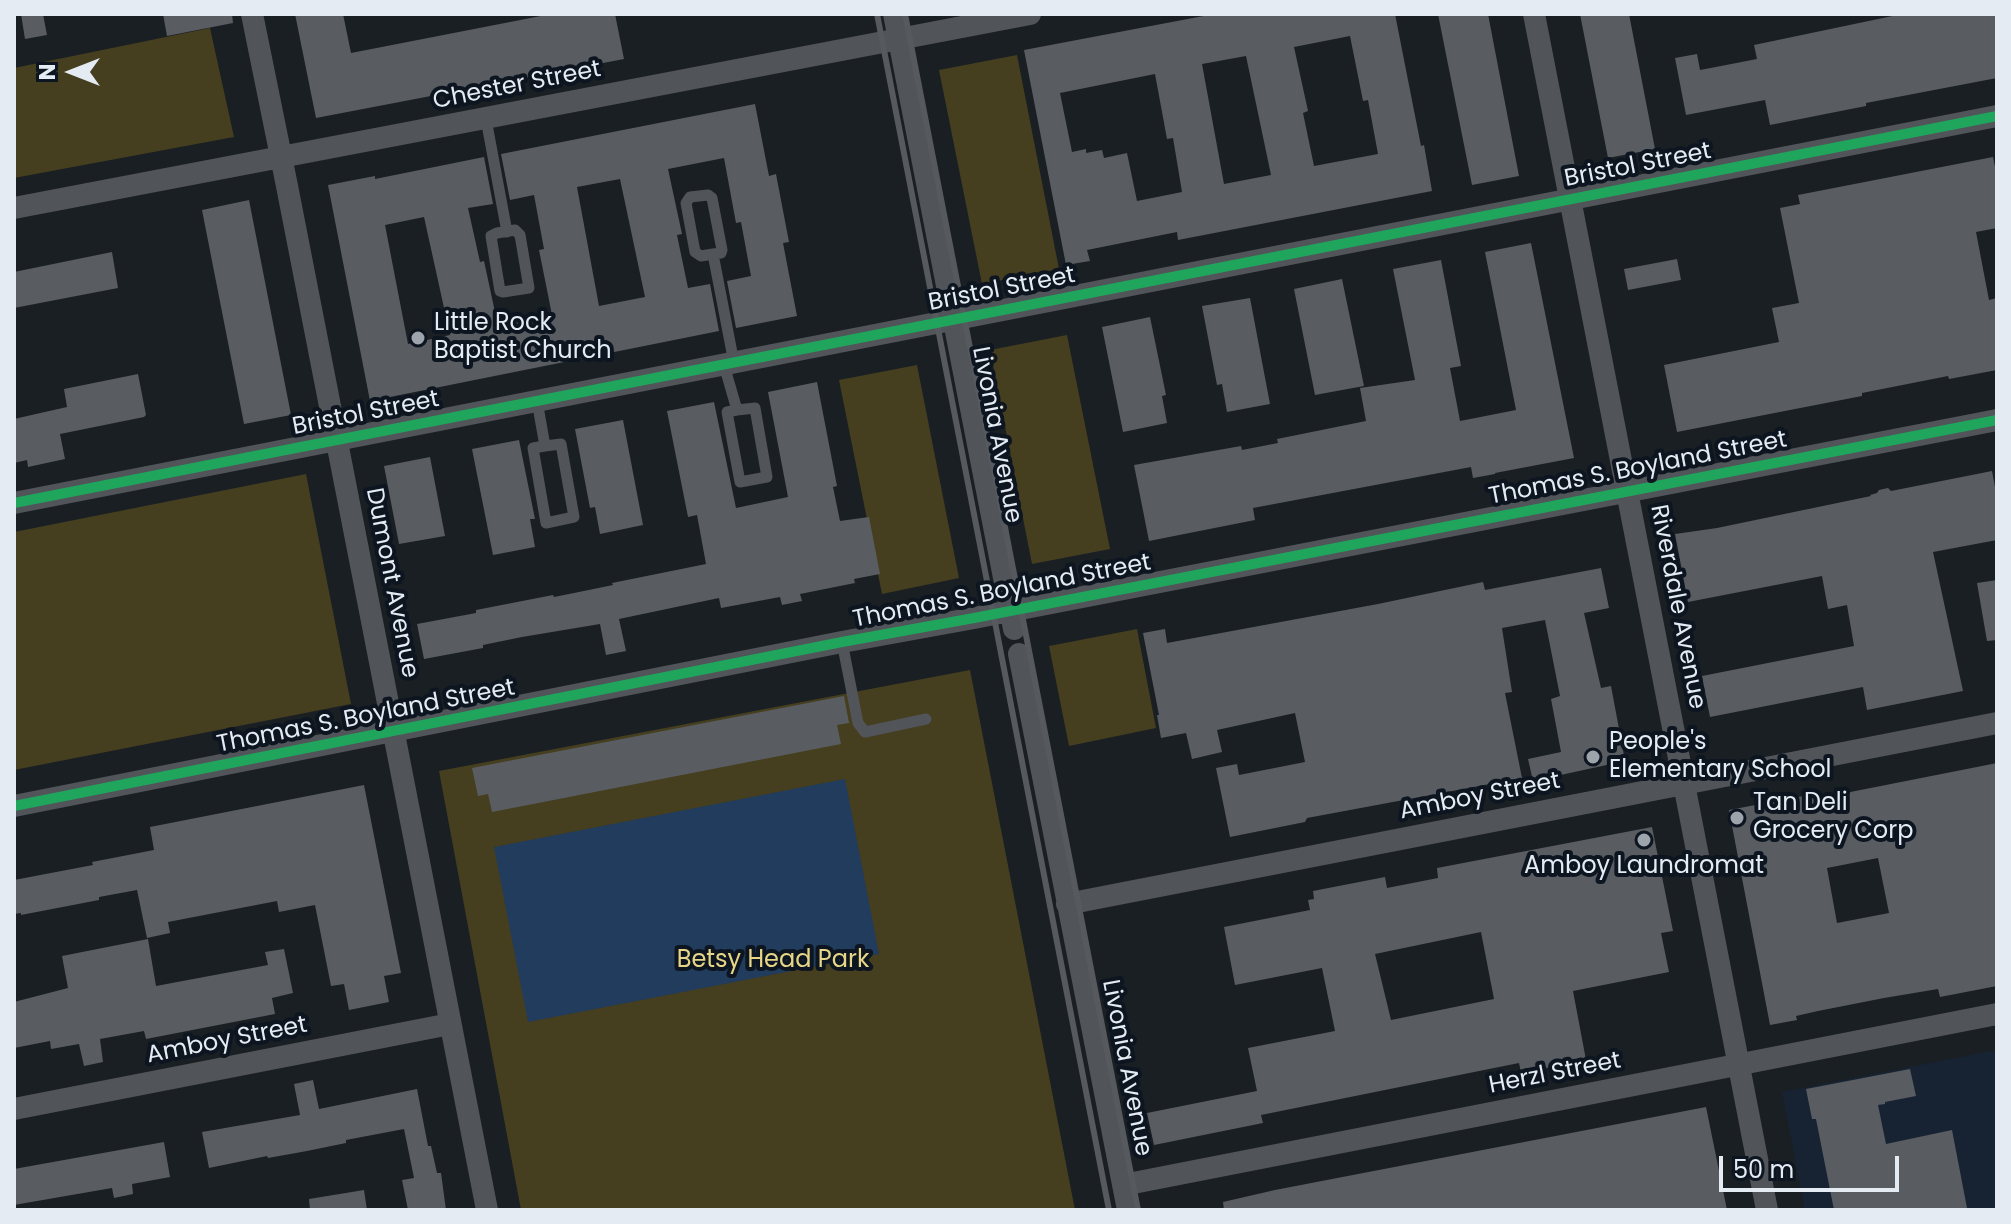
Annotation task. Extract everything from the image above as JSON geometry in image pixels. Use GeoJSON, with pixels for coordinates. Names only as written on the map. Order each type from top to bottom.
{"type":"FeatureCollection","features":[{"type":"Feature","properties":{"kind":"street","name":"Dumont Avenue"},"geometry":{"type":"LineString","coordinates":[[252,14],[487,1210]]}},
{"type":"Feature","properties":{"kind":"street","name":"Livonia Avenue"},"geometry":{"type":"LineString","coordinates":[[894,14],[1012,620]]}},
{"type":"Feature","properties":{"kind":"street","name":"Chester Street"},"geometry":{"type":"LineString","coordinates":[[14,208],[1030,14]]}},
{"type":"Feature","properties":{"kind":"street","name":"Riverdale Avenue"},"geometry":{"type":"LineString","coordinates":[[1534,14],[1767,1210]]}},
{"type":"Feature","properties":{"kind":"street","name":"Bristol Street"},"geometry":{"type":"LineString","coordinates":[[14,503],[1997,116]]}},
{"type":"Feature","properties":{"kind":"street","name":"Thomas S. Boyland Street"},"geometry":{"type":"LineString","coordinates":[[14,806],[842,642],[1012,620],[1627,491],[1997,420]]}},
{"type":"Feature","properties":{"kind":"street","name":"Livonia Avenue"},"geometry":{"type":"LineString","coordinates":[[1019,654],[1128,1210]]}},
{"type":"Feature","properties":{"kind":"street","name":"Amboy Street"},"geometry":{"type":"LineString","coordinates":[[1067,904],[1997,723]]}},
{"type":"Feature","properties":{"kind":"street","name":"Herzl Street"},"geometry":{"type":"LineString","coordinates":[[1123,1185],[1997,1014]]}},
{"type":"Feature","properties":{"kind":"street","name":"Amboy Street"},"geometry":{"type":"LineString","coordinates":[[14,1109],[450,1024]]}},
{"type":"Feature","properties":{"kind":"lane"},"geometry":{"type":"LineString","coordinates":[[486,119],[507,232]]}},
{"type":"Feature","properties":{"kind":"lane"},"geometry":{"type":"LineString","coordinates":[[708,195],[712,198],[722,250],[713,254],[701,256],[695,252],[686,203],[690,197],[708,195]]}},
{"type":"Feature","properties":{"kind":"lane"},"geometry":{"type":"LineString","coordinates":[[515,230],[520,235],[529,288],[500,291],[491,236],[507,232],[515,230]]}},
{"type":"Feature","properties":{"kind":"lane"},"geometry":{"type":"LineString","coordinates":[[713,254],[737,410]]}},
{"type":"Feature","properties":{"kind":"lane"},"geometry":{"type":"LineString","coordinates":[[537,401],[545,446]]}},
{"type":"Feature","properties":{"kind":"lane"},"geometry":{"type":"LineString","coordinates":[[755,408],[767,477],[740,482],[727,412],[737,410],[755,408]]}},
{"type":"Feature","properties":{"kind":"lane"},"geometry":{"type":"LineString","coordinates":[[561,444],[574,517],[546,523],[533,448],[545,446],[561,444]]}},
{"type":"Feature","properties":{"kind":"lane"},"geometry":{"type":"LineString","coordinates":[[842,642],[858,723],[865,732],[926,719]]}},
{"type":"Feature","properties":{"kind":"shaded area"},"geometry":{"type":"Polygon","coordinates":[[[1997,1050],[1997,1210],[1805,1210],[1782,1092],[1997,1050]]]}},
{"type":"Feature","properties":{"kind":"green space"},"geometry":{"type":"Polygon","coordinates":[[[210,28],[234,137],[14,178],[14,68],[210,28]]]}},
{"type":"Feature","properties":{"kind":"green space"},"geometry":{"type":"Polygon","coordinates":[[[1017,55],[1059,269],[982,284],[939,70],[1017,55]]]}},
{"type":"Feature","properties":{"kind":"green space"},"geometry":{"type":"Polygon","coordinates":[[[1067,335],[1110,549],[1032,564],[990,350],[1067,335]]]}},
{"type":"Feature","properties":{"kind":"green space"},"geometry":{"type":"Polygon","coordinates":[[[917,365],[959,578],[882,594],[839,380],[917,365]]]}},
{"type":"Feature","properties":{"kind":"green space"},"geometry":{"type":"Polygon","coordinates":[[[306,474],[351,704],[14,770],[14,532],[306,474]]]}},
{"type":"Feature","properties":{"kind":"green space"},"geometry":{"type":"Polygon","coordinates":[[[1137,629],[1156,728],[1069,746],[1049,646],[1137,629]]]}},
{"type":"Feature","properties":{"kind":"green space","name":"Betsy Head Park"},"geometry":{"type":"Polygon","coordinates":[[[970,670],[1075,1210],[521,1210],[439,771],[970,670]]]}},
{"type":"Feature","properties":{"kind":"water"},"geometry":{"type":"Polygon","coordinates":[[[845,779],[879,954],[528,1022],[494,847],[845,779]]]}},
{"type":"Feature","properties":{"kind":"building"},"geometry":{"type":"Polygon","coordinates":[[[21,14],[43,14],[47,35],[25,39],[21,14]]]}},
{"type":"Feature","properties":{"kind":"building"},"geometry":{"type":"Polygon","coordinates":[[[163,14],[232,14],[233,23],[167,36],[163,14]]]}},
{"type":"Feature","properties":{"kind":"building"},"geometry":{"type":"Polygon","coordinates":[[[295,14],[343,14],[351,53],[551,14],[615,14],[624,59],[316,118],[295,14]]]}},
{"type":"Feature","properties":{"kind":"building"},"geometry":{"type":"Polygon","coordinates":[[[1214,14],[1395,14],[1432,191],[1178,240],[1177,232],[1087,250],[1090,261],[1066,265],[1024,50],[1214,14]],[[1350,36],[1294,47],[1308,111],[1303,113],[1314,166],[1378,154],[1368,100],[1363,101],[1350,36]],[[1246,56],[1202,64],[1224,184],[1271,175],[1246,56]],[[1155,74],[1060,93],[1072,152],[1102,150],[1104,158],[1127,153],[1137,201],[1182,192],[1173,138],[1167,139],[1155,74]]]}},
{"type":"Feature","properties":{"kind":"building"},"geometry":{"type":"Polygon","coordinates":[[[1438,14],[1488,14],[1519,176],[1472,185],[1438,14]]]}},
{"type":"Feature","properties":{"kind":"building"},"geometry":{"type":"Polygon","coordinates":[[[1580,14],[1629,14],[1655,149],[1608,158],[1580,14]]]}},
{"type":"Feature","properties":{"kind":"building"},"geometry":{"type":"Polygon","coordinates":[[[1902,14],[1997,14],[1997,78],[1770,125],[1765,100],[1686,115],[1675,58],[1697,54],[1700,70],[1721,66],[1757,59],[1754,45],[1902,14]]]}},
{"type":"Feature","properties":{"kind":"building"},"geometry":{"type":"Polygon","coordinates":[[[755,104],[769,176],[776,174],[789,242],[783,243],[797,316],[736,328],[727,281],[751,276],[741,222],[736,223],[724,158],[668,169],[682,234],[677,235],[688,288],[710,284],[719,331],[370,401],[328,185],[484,157],[493,204],[468,208],[480,262],[484,261],[498,326],[552,315],[539,250],[544,249],[534,195],[510,200],[501,154],[755,104]],[[620,179],[577,187],[599,306],[645,297],[620,179]],[[424,217],[385,225],[408,344],[450,335],[424,217]]]}},
{"type":"Feature","properties":{"kind":"building"},"geometry":{"type":"Polygon","coordinates":[[[1993,157],[1997,177],[1997,228],[1976,232],[1989,300],[1997,298],[1997,370],[1949,379],[1948,376],[1677,432],[1664,365],[1779,342],[1772,308],[1799,303],[1780,208],[1800,204],[1798,195],[1993,157]]]}},
{"type":"Feature","properties":{"kind":"building"},"geometry":{"type":"Polygon","coordinates":[[[249,200],[291,415],[244,424],[202,210],[249,200]]]}},
{"type":"Feature","properties":{"kind":"building"},"geometry":{"type":"Polygon","coordinates":[[[1531,243],[1574,458],[1473,478],[1471,467],[1253,508],[1255,520],[1149,541],[1134,465],[1241,446],[1242,450],[1278,443],[1277,439],[1366,421],[1360,388],[1415,380],[1393,269],[1441,260],[1461,366],[1450,368],[1460,421],[1516,410],[1485,252],[1531,243]]]}},
{"type":"Feature","properties":{"kind":"building"},"geometry":{"type":"Polygon","coordinates":[[[112,252],[118,288],[14,308],[14,272],[112,252]]]}},
{"type":"Feature","properties":{"kind":"building"},"geometry":{"type":"Polygon","coordinates":[[[1677,259],[1681,280],[1628,290],[1624,269],[1677,259]]]}},
{"type":"Feature","properties":{"kind":"building"},"geometry":{"type":"Polygon","coordinates":[[[1342,279],[1364,386],[1315,395],[1294,289],[1342,279]]]}},
{"type":"Feature","properties":{"kind":"building"},"geometry":{"type":"Polygon","coordinates":[[[1250,298],[1270,404],[1227,412],[1222,384],[1217,385],[1202,306],[1250,298]]]}},
{"type":"Feature","properties":{"kind":"building"},"geometry":{"type":"Polygon","coordinates":[[[1150,317],[1166,395],[1162,396],[1167,423],[1123,432],[1102,327],[1150,317]]]}},
{"type":"Feature","properties":{"kind":"building"},"geometry":{"type":"Polygon","coordinates":[[[138,374],[144,417],[60,434],[65,459],[28,467],[27,460],[14,463],[14,419],[67,407],[64,389],[138,374]]]}},
{"type":"Feature","properties":{"kind":"building"},"geometry":{"type":"Polygon","coordinates":[[[817,382],[837,486],[833,487],[840,521],[869,517],[880,574],[854,579],[855,583],[800,594],[802,601],[782,605],[780,597],[721,608],[719,598],[619,619],[626,651],[606,655],[600,624],[522,637],[424,659],[417,624],[706,564],[697,515],[688,517],[667,411],[714,402],[736,508],[788,497],[768,392],[817,382]]]}},
{"type":"Feature","properties":{"kind":"building"},"geometry":{"type":"Polygon","coordinates":[[[623,420],[643,525],[600,534],[595,507],[590,508],[575,429],[623,420]]]}},
{"type":"Feature","properties":{"kind":"building"},"geometry":{"type":"Polygon","coordinates":[[[519,440],[535,519],[530,519],[535,547],[493,555],[472,449],[519,440]]]}},
{"type":"Feature","properties":{"kind":"building"},"geometry":{"type":"Polygon","coordinates":[[[430,457],[445,536],[399,544],[384,466],[430,457]]]}},
{"type":"Feature","properties":{"kind":"building"},"geometry":{"type":"Polygon","coordinates":[[[1992,471],[1997,498],[1997,540],[1933,552],[1963,691],[1867,710],[1863,687],[1710,717],[1702,676],[1854,646],[1847,605],[1828,609],[1822,576],[1688,602],[1675,534],[1871,496],[1888,488],[1891,491],[1992,471]]]}},
{"type":"Feature","properties":{"kind":"building"},"geometry":{"type":"Polygon","coordinates":[[[1601,568],[1609,608],[1584,613],[1601,688],[1611,686],[1625,761],[1533,781],[1528,759],[1561,752],[1551,699],[1560,696],[1545,620],[1502,628],[1512,692],[1505,693],[1522,778],[1307,818],[1305,822],[1230,837],[1216,768],[1237,764],[1239,775],[1305,762],[1295,713],[1217,730],[1222,752],[1192,759],[1186,733],[1161,738],[1143,633],[1165,629],[1167,643],[1483,582],[1485,590],[1601,568]]]}},
{"type":"Feature","properties":{"kind":"building"},"geometry":{"type":"Polygon","coordinates":[[[1997,580],[1997,640],[1987,641],[1977,583],[1997,580]]]}},
{"type":"Feature","properties":{"kind":"building"},"geometry":{"type":"Polygon","coordinates":[[[844,696],[849,723],[837,725],[841,744],[492,812],[488,794],[478,796],[472,768],[844,696]]]}},
{"type":"Feature","properties":{"kind":"building"},"geometry":{"type":"Polygon","coordinates":[[[1997,763],[1997,986],[1940,997],[1938,989],[1884,998],[1796,1016],[1797,1020],[1770,1025],[1729,810],[1814,794],[1815,799],[1997,763]],[[1878,858],[1827,868],[1837,923],[1889,913],[1878,858]]]}},
{"type":"Feature","properties":{"kind":"building"},"geometry":{"type":"Polygon","coordinates":[[[364,785],[401,973],[384,976],[389,1002],[349,1010],[344,984],[331,986],[315,905],[279,912],[277,901],[168,922],[170,933],[147,938],[137,890],[99,897],[99,900],[14,914],[14,880],[154,850],[150,827],[364,785]]]}},
{"type":"Feature","properties":{"kind":"building"},"geometry":{"type":"Polygon","coordinates":[[[1652,827],[1673,931],[1661,933],[1669,972],[1573,991],[1586,1060],[1521,1073],[1519,1063],[1261,1115],[1263,1123],[1154,1145],[1147,1113],[1257,1091],[1248,1048],[1335,1031],[1322,968],[1235,985],[1224,927],[1310,910],[1308,900],[1314,899],[1313,891],[1385,877],[1387,888],[1438,878],[1437,868],[1652,827]],[[1481,932],[1375,954],[1391,1020],[1494,999],[1481,932]]]}},
{"type":"Feature","properties":{"kind":"building"},"geometry":{"type":"Polygon","coordinates":[[[148,939],[156,986],[268,965],[265,952],[284,949],[293,993],[272,998],[275,1014],[146,1039],[144,1031],[100,1039],[103,1062],[84,1066],[79,1044],[51,1049],[50,1041],[14,1048],[14,1002],[68,988],[62,956],[148,939]]]}},
{"type":"Feature","properties":{"kind":"building"},"geometry":{"type":"Polygon","coordinates":[[[1910,1069],[1916,1096],[1878,1105],[1886,1144],[1952,1130],[1967,1208],[1834,1210],[1816,1119],[1812,1119],[1806,1089],[1910,1069]]]}},
{"type":"Feature","properties":{"kind":"building"},"geometry":{"type":"Polygon","coordinates":[[[313,1080],[319,1109],[417,1089],[428,1146],[431,1146],[437,1173],[441,1173],[446,1210],[408,1210],[402,1180],[414,1178],[404,1129],[307,1151],[209,1168],[202,1132],[300,1115],[294,1084],[313,1080]]]}},
{"type":"Feature","properties":{"kind":"building"},"geometry":{"type":"Polygon","coordinates":[[[1706,1107],[1727,1210],[1224,1210],[1223,1202],[1275,1190],[1706,1107]]]}},
{"type":"Feature","properties":{"kind":"building"},"geometry":{"type":"Polygon","coordinates":[[[164,1142],[170,1177],[132,1184],[133,1194],[114,1198],[112,1188],[14,1205],[14,1169],[164,1142]]]}},
{"type":"Feature","properties":{"kind":"building"},"geometry":{"type":"Polygon","coordinates":[[[364,1190],[367,1210],[310,1210],[309,1199],[364,1190]]]}},
{"type":"Feature","properties":{"kind":"railway"},"geometry":{"type":"LineString","coordinates":[[877,14],[1109,1210]]}},
{"type":"Feature","properties":{"kind":"railway"},"geometry":{"type":"LineString","coordinates":[[905,14],[1138,1210]]}},
{"type":"Feature","properties":{"kind":"cycle path"},"geometry":{"type":"LineString","coordinates":[[14,503],[1997,116]]}},
{"type":"Feature","properties":{"kind":"cycle path"},"geometry":{"type":"LineString","coordinates":[[14,806],[842,642],[1997,420]]}},
{"type":"Feature","properties":{"kind":"place","name":"Little Rock Baptist Church"},"geometry":{"type":"Point","coordinates":[418,338]}},
{"type":"Feature","properties":{"kind":"place","name":"People's Elementary School"},"geometry":{"type":"Point","coordinates":[1593,757]}},
{"type":"Feature","properties":{"kind":"place","name":"Tan Deli Grocery Corp"},"geometry":{"type":"Point","coordinates":[1737,818]}},
{"type":"Feature","properties":{"kind":"place","name":"Amboy Laundromat"},"geometry":{"type":"Point","coordinates":[1644,840]}}]}
